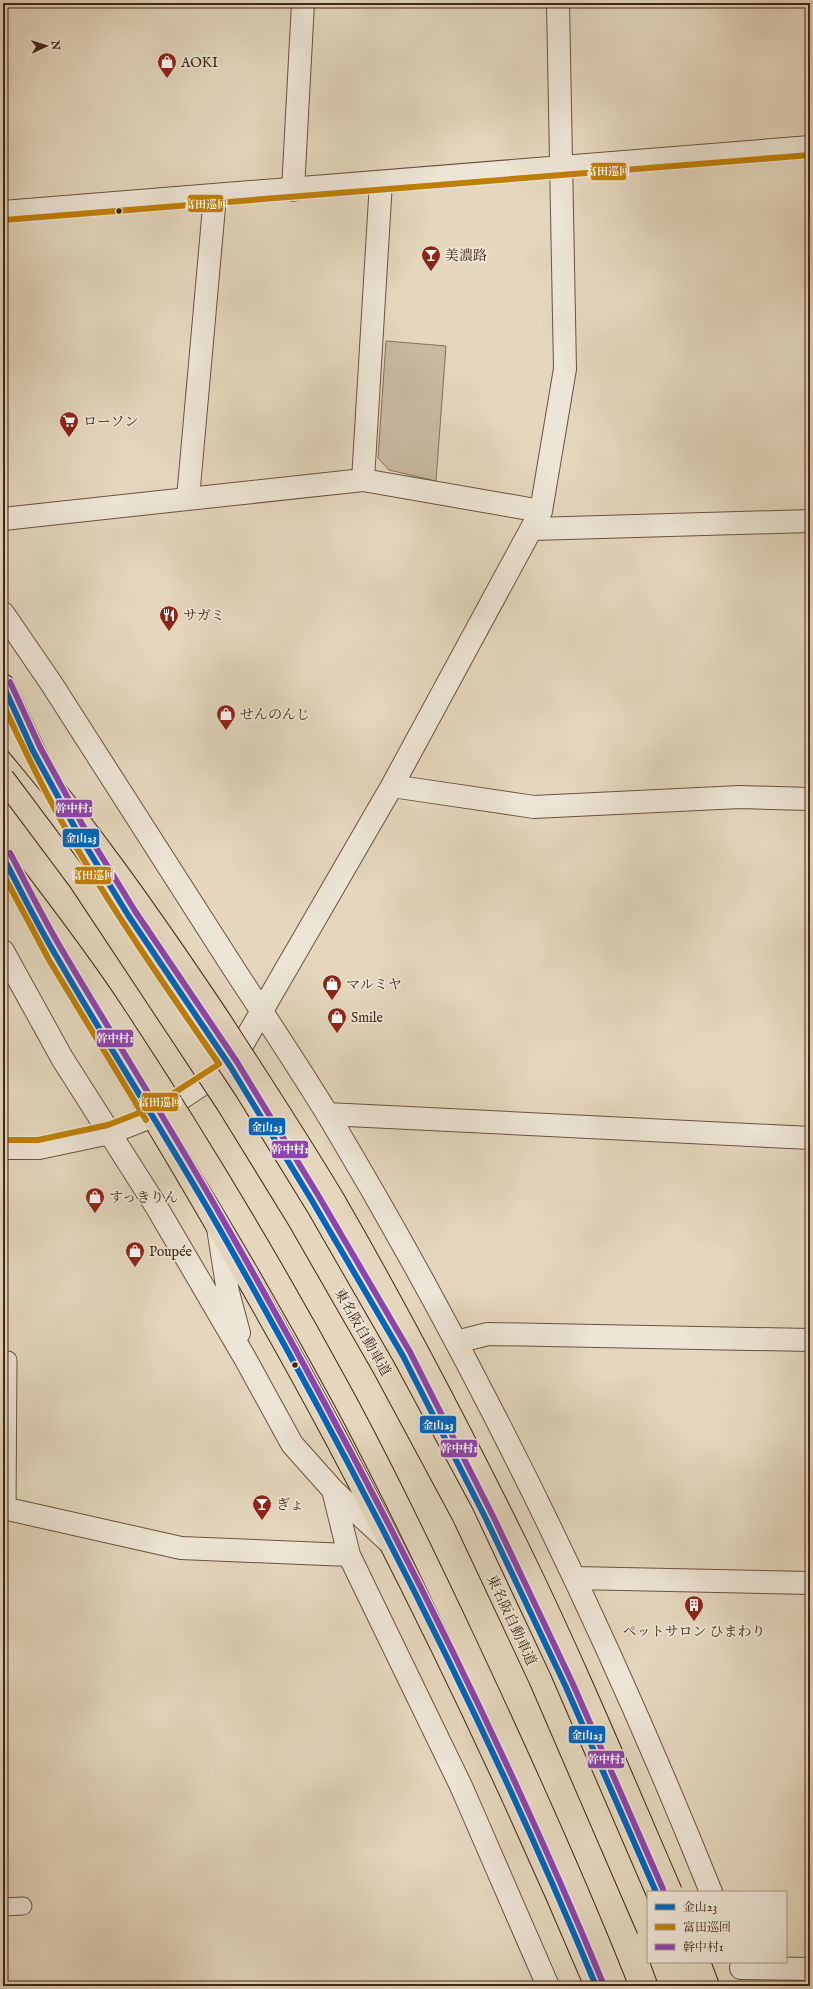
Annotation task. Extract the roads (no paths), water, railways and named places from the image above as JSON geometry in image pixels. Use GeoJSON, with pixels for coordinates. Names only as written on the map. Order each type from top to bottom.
{"type":"FeatureCollection","features":[{"type":"Feature","properties":{"kind":"main road"},"geometry":{"type":"LineString","coordinates":[[3,685],[33,751],[79,835],[128,915],[230,1066],[311,1199],[406,1363],[486,1519],[566,1685],[656,1891]]}},
{"type":"Feature","properties":{"kind":"main road"},"geometry":{"type":"LineString","coordinates":[[3,728],[37,768],[111,862],[181,962],[251,1069],[332,1198],[423,1361],[512,1536],[596,1719],[671,1891]]}},
{"type":"Feature","properties":{"kind":"main road","name":"東名阪自動車道"},"geometry":{"type":"LineString","coordinates":[[3,778],[80,881],[227,1103],[299,1220],[384,1368],[463,1515],[540,1679],[647,1926]]}},
{"type":"Feature","properties":{"kind":"main road"},"geometry":{"type":"LineString","coordinates":[[3,856],[56,956],[218,1226],[337,1440],[391,1544],[479,1721],[556,1892],[596,1986]]}},
{"type":"Feature","properties":{"kind":"main road"},"geometry":{"type":"LineString","coordinates":[[3,862],[112,1011],[184,1124],[256,1242],[343,1397],[424,1558],[505,1728],[559,1848],[616,1986]]}},
{"type":"Feature","properties":{"kind":"main road"},"geometry":{"type":"LineString","coordinates":[[559,1848],[606,1986]]}},
{"type":"Feature","properties":{"kind":"main road"},"geometry":{"type":"LineString","coordinates":[[662,1963],[671,1986]]}},
{"type":"Feature","properties":{"kind":"main road"},"geometry":{"type":"LineString","coordinates":[[684,1963],[694,1986]]}},
{"type":"Feature","properties":{"kind":"main road"},"geometry":{"type":"LineString","coordinates":[[699,1963],[708,1986]]}},
{"type":"Feature","properties":{"kind":"street"},"geometry":{"type":"LineString","coordinates":[[293,190],[303,3]]}},
{"type":"Feature","properties":{"kind":"street"},"geometry":{"type":"LineString","coordinates":[[3,1148],[39,1148],[110,1133],[153,1116],[230,1066],[392,786],[537,520],[565,369],[558,3]]}},
{"type":"Feature","properties":{"kind":"street"},"geometry":{"type":"LineString","coordinates":[[3,212],[293,190],[810,147]]}},
{"type":"Feature","properties":{"kind":"street"},"geometry":{"type":"LineString","coordinates":[[363,480],[382,182]]}},
{"type":"Feature","properties":{"kind":"street"},"geometry":{"type":"LineString","coordinates":[[188,498],[215,196]]}},
{"type":"Feature","properties":{"kind":"street"},"geometry":{"type":"LineString","coordinates":[[3,518],[363,480],[537,520],[810,521]]}},
{"type":"Feature","properties":{"kind":"street"},"geometry":{"type":"LineString","coordinates":[[3,613],[51,683],[327,1114],[456,1342],[518,1459],[576,1578],[667,1784],[711,1891]]}},
{"type":"Feature","properties":{"kind":"street"},"geometry":{"type":"LineString","coordinates":[[392,786],[534,807],[740,797],[810,799]]}},
{"type":"Feature","properties":{"kind":"street"},"geometry":{"type":"LineString","coordinates":[[3,951],[62,1058],[156,1206],[246,1360],[292,1444],[333,1490],[391,1544]]}},
{"type":"Feature","properties":{"kind":"street"},"geometry":{"type":"LineString","coordinates":[[327,1114],[810,1138]]}},
{"type":"Feature","properties":{"kind":"street"},"geometry":{"type":"LineString","coordinates":[[218,1226],[228,1292],[246,1360]]}},
{"type":"Feature","properties":{"kind":"street"},"geometry":{"type":"LineString","coordinates":[[456,1342],[488,1334],[810,1340]]}},
{"type":"Feature","properties":{"kind":"street"},"geometry":{"type":"LineString","coordinates":[[333,1490],[349,1555],[461,1786],[548,1986]]}},
{"type":"Feature","properties":{"kind":"street"},"geometry":{"type":"LineString","coordinates":[[5,1509],[181,1548],[349,1555]]}},
{"type":"Feature","properties":{"kind":"street"},"geometry":{"type":"LineString","coordinates":[[576,1578],[810,1583]]}},
{"type":"Feature","properties":{"kind":"street"},"geometry":{"type":"LineString","coordinates":[[742,1972],[810,1969]]}},
{"type":"Feature","properties":{"kind":"lane"},"geometry":{"type":"LineString","coordinates":[[5,1509],[8,1360]]}},
{"type":"Feature","properties":{"kind":"lane"},"geometry":{"type":"LineString","coordinates":[[3,1907],[23,1906]]}},
{"type":"Feature","properties":{"kind":"place","name":"AOKI"},"geometry":{"type":"Point","coordinates":[167,79]}},
{"type":"Feature","properties":{"kind":"place","name":"美濃路"},"geometry":{"type":"Point","coordinates":[431,272]}},
{"type":"Feature","properties":{"kind":"place","name":"ローソン"},"geometry":{"type":"Point","coordinates":[69,438]}},
{"type":"Feature","properties":{"kind":"place","name":"サガミ"},"geometry":{"type":"Point","coordinates":[169,632]}},
{"type":"Feature","properties":{"kind":"place","name":"せんのんじ"},"geometry":{"type":"Point","coordinates":[226,731]}},
{"type":"Feature","properties":{"kind":"place","name":"マルミヤ"},"geometry":{"type":"Point","coordinates":[332,1001]}},
{"type":"Feature","properties":{"kind":"place","name":"Smile"},"geometry":{"type":"Point","coordinates":[337,1034]}},
{"type":"Feature","properties":{"kind":"place","name":"すっきりん"},"geometry":{"type":"Point","coordinates":[95,1214]}},
{"type":"Feature","properties":{"kind":"place","name":"Poupée"},"geometry":{"type":"Point","coordinates":[135,1268]}},
{"type":"Feature","properties":{"kind":"place","name":"ぎょ"},"geometry":{"type":"Point","coordinates":[262,1521]}},
{"type":"Feature","properties":{"kind":"place","name":"ペットサロン ひまわり"},"geometry":{"type":"Point","coordinates":[694,1622]}}]}
